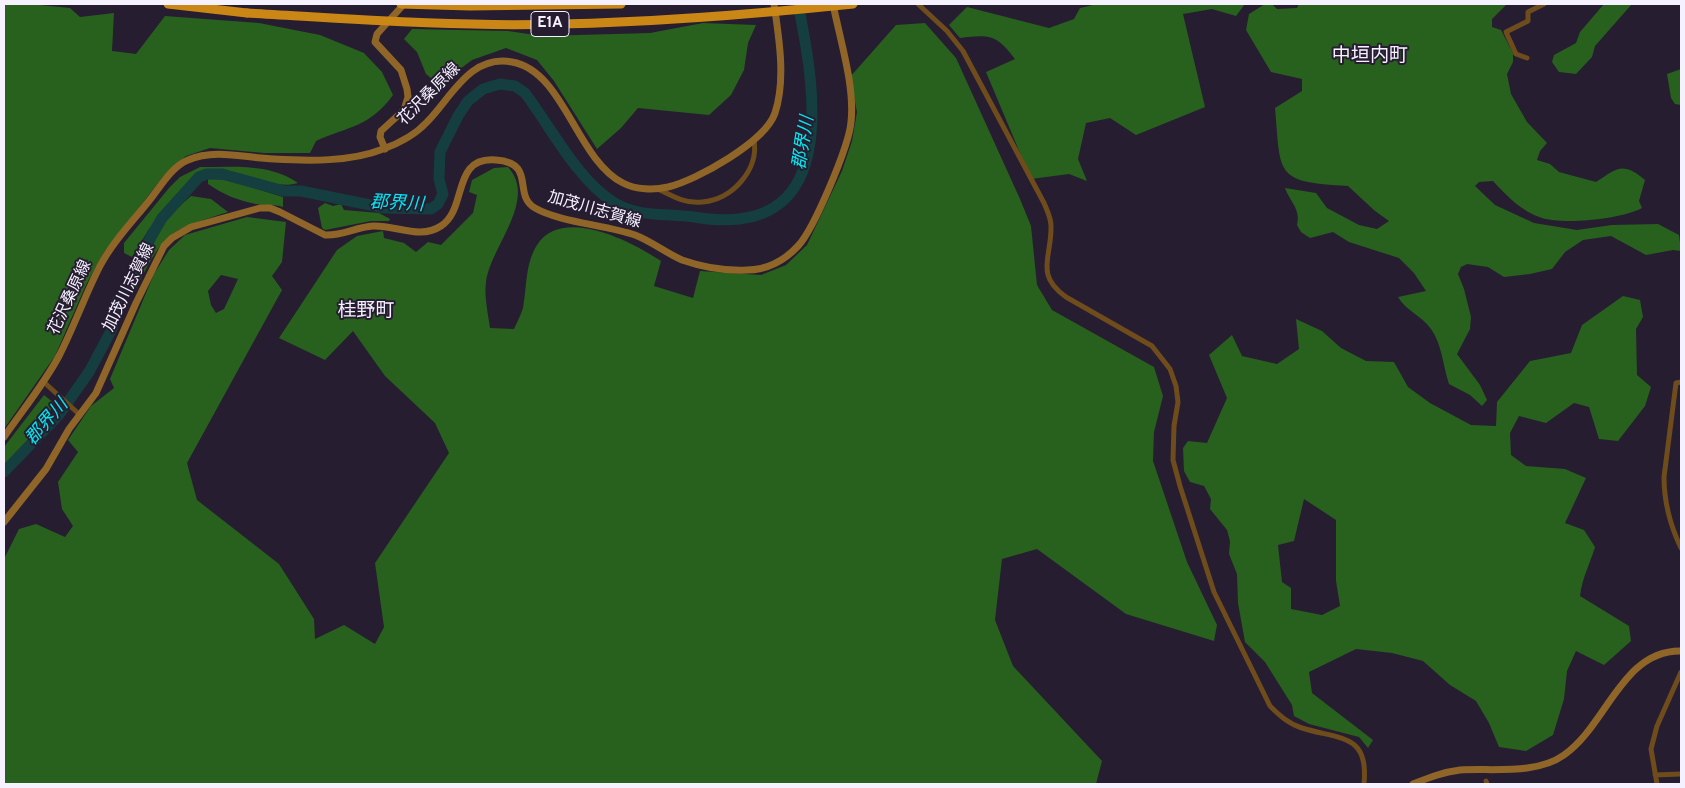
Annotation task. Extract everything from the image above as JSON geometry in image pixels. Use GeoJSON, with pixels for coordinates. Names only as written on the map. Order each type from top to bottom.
{"type":"FeatureCollection","features":[{"type":"Feature","properties":{"kind":"highway"},"geometry":{"type":"LineString","coordinates":[[163,4],[171,4]]}},
{"type":"Feature","properties":{"kind":"highway","name":"E1A"},"geometry":{"type":"LineString","coordinates":[[171,4],[247,13],[406,22],[558,24],[756,14],[853,4]]}},
{"type":"Feature","properties":{"kind":"highway","name":"E1A"},"geometry":{"type":"LineString","coordinates":[[403,4],[470,6],[621,4]]}},
{"type":"Feature","properties":{"kind":"main road"},"geometry":{"type":"LineString","coordinates":[[385,148],[380,137],[381,131],[404,110],[408,97],[401,70],[376,42],[377,34],[403,4]]}},
{"type":"Feature","properties":{"kind":"main road","name":"花沢桑原線"},"geometry":{"type":"LineString","coordinates":[[4,437],[44,383],[58,359],[109,252],[166,178],[186,160],[210,155],[273,159],[327,158],[362,155],[385,148],[401,142],[428,121],[454,88],[472,71],[501,61],[514,62],[535,73],[546,83],[579,135],[607,172],[630,186],[671,187],[691,179],[754,140],[774,116],[780,88],[774,4]]}},
{"type":"Feature","properties":{"kind":"main road","name":"加茂川志賀線"},"geometry":{"type":"LineString","coordinates":[[4,522],[46,469],[69,429],[103,381],[136,303],[164,246],[172,238],[191,227],[260,208],[270,208],[325,235],[334,235],[375,226],[426,232],[441,226],[450,219],[464,177],[472,167],[480,161],[494,159],[512,162],[518,166],[527,199],[535,208],[640,237],[683,260],[704,266],[747,270],[773,264],[791,253],[803,241],[839,164],[850,128],[849,89],[833,4]]}},
{"type":"Feature","properties":{"kind":"main road"},"geometry":{"type":"LineString","coordinates":[[1413,784],[1443,773],[1528,767],[1552,762],[1563,757],[1586,734],[1640,664],[1660,653],[1681,651]]}},
{"type":"Feature","properties":{"kind":"street"},"geometry":{"type":"LineString","coordinates":[[918,4],[947,31],[963,51],[1044,203],[1051,222],[1046,267],[1048,278],[1056,290],[1152,346],[1170,369],[1176,386],[1178,402],[1174,426],[1173,460],[1178,477],[1214,592],[1270,706],[1284,720],[1301,728],[1351,741],[1362,753],[1364,784]]}},
{"type":"Feature","properties":{"kind":"street"},"geometry":{"type":"LineString","coordinates":[[1527,58],[1516,54],[1506,32],[1528,21],[1528,12],[1544,4]]}},
{"type":"Feature","properties":{"kind":"street"},"geometry":{"type":"LineString","coordinates":[[657,188],[675,198],[700,203],[713,201],[723,196],[744,179],[754,162],[756,153],[754,140]]}},
{"type":"Feature","properties":{"kind":"street"},"geometry":{"type":"LineString","coordinates":[[1681,382],[1676,383],[1664,477],[1664,492],[1671,527],[1681,548]]}},
{"type":"Feature","properties":{"kind":"street"},"geometry":{"type":"LineString","coordinates":[[44,383],[80,415]]}},
{"type":"Feature","properties":{"kind":"street"},"geometry":{"type":"LineString","coordinates":[[1657,784],[1651,749],[1657,726],[1681,672]]}},
{"type":"Feature","properties":{"kind":"street"},"geometry":{"type":"LineString","coordinates":[[1655,775],[1681,774]]}},
{"type":"Feature","properties":{"kind":"green space"},"geometry":{"type":"Polygon","coordinates":[[[4,4],[30,4],[70,8],[80,17],[114,13],[112,51],[136,54],[165,16],[259,23],[320,35],[364,53],[382,72],[393,95],[376,114],[367,120],[316,141],[310,153],[264,153],[210,148],[186,156],[176,164],[162,178],[104,252],[86,285],[55,356],[4,429],[4,4]]]}},
{"type":"Feature","properties":{"kind":"green space"},"geometry":{"type":"Polygon","coordinates":[[[1097,4],[1245,4],[1236,16],[1212,9],[1183,14],[1205,107],[1136,135],[1110,118],[1086,123],[1078,159],[1087,181],[1069,174],[1031,179],[986,72],[1015,59],[998,41],[979,36],[960,38],[949,25],[967,7],[1049,28],[1074,19],[1080,8],[1097,4]]]}},
{"type":"Feature","properties":{"kind":"green space"},"geometry":{"type":"Polygon","coordinates":[[[1265,4],[1272,4],[1277,9],[1297,8],[1299,4],[1507,4],[1492,19],[1492,27],[1501,30],[1513,53],[1513,62],[1507,74],[1511,94],[1527,122],[1547,143],[1540,151],[1537,160],[1550,164],[1559,172],[1596,182],[1615,170],[1631,170],[1645,180],[1639,201],[1642,208],[1621,215],[1593,220],[1552,220],[1542,218],[1521,208],[1493,181],[1479,182],[1475,186],[1495,205],[1534,223],[1577,230],[1612,225],[1658,224],[1679,235],[1681,251],[1673,250],[1646,255],[1611,236],[1583,240],[1565,252],[1552,269],[1530,274],[1504,277],[1488,267],[1467,264],[1461,267],[1458,274],[1471,317],[1470,329],[1457,354],[1480,385],[1487,400],[1482,406],[1470,395],[1449,384],[1435,335],[1427,324],[1405,306],[1398,297],[1426,291],[1414,273],[1399,258],[1349,242],[1333,232],[1310,238],[1301,232],[1297,225],[1298,214],[1285,188],[1316,193],[1327,208],[1359,225],[1377,229],[1389,221],[1348,186],[1306,182],[1286,171],[1281,161],[1275,108],[1302,91],[1302,79],[1271,72],[1246,30],[1249,14],[1265,4]]]}},
{"type":"Feature","properties":{"kind":"green space"},"geometry":{"type":"Polygon","coordinates":[[[1604,4],[1632,4],[1595,46],[1592,57],[1576,74],[1559,72],[1552,62],[1554,55],[1576,43],[1580,32],[1604,4]]]}},
{"type":"Feature","properties":{"kind":"green space"},"geometry":{"type":"Polygon","coordinates":[[[703,23],[756,25],[748,43],[744,70],[731,95],[709,115],[638,108],[621,128],[597,149],[554,81],[537,60],[506,48],[472,60],[439,85],[426,74],[417,52],[404,39],[412,29],[508,31],[542,36],[650,33],[703,23]]]}},
{"type":"Feature","properties":{"kind":"green space"},"geometry":{"type":"Polygon","coordinates":[[[925,23],[956,58],[1031,226],[1037,285],[1052,310],[1154,367],[1163,396],[1154,432],[1153,461],[1187,562],[1217,625],[1214,641],[1126,614],[1037,549],[1002,559],[995,620],[1013,666],[1102,761],[1096,784],[4,784],[4,559],[19,529],[36,524],[65,537],[73,526],[62,509],[58,482],[78,452],[68,440],[91,406],[114,388],[110,379],[154,274],[169,250],[185,235],[247,217],[286,222],[282,262],[272,276],[282,290],[187,463],[197,500],[279,564],[314,619],[315,639],[344,625],[375,644],[384,627],[375,563],[449,453],[435,423],[385,376],[353,331],[325,360],[279,338],[337,250],[357,236],[383,231],[384,238],[404,243],[416,252],[428,242],[441,245],[473,213],[477,195],[469,192],[472,180],[494,168],[508,167],[516,180],[518,194],[516,208],[496,253],[486,282],[490,328],[514,329],[523,308],[528,268],[533,252],[548,233],[563,228],[580,227],[598,231],[616,237],[649,253],[661,261],[654,286],[693,298],[700,271],[761,275],[786,265],[807,245],[842,171],[852,141],[857,112],[850,77],[896,25],[925,23]],[[221,275],[208,291],[211,305],[216,313],[224,309],[238,279],[221,275]]]}},
{"type":"Feature","properties":{"kind":"green space"},"geometry":{"type":"Polygon","coordinates":[[[1681,69],[1681,105],[1675,104],[1671,98],[1667,74],[1681,69]]]}},
{"type":"Feature","properties":{"kind":"green space"},"geometry":{"type":"Polygon","coordinates":[[[200,167],[264,169],[276,172],[298,183],[285,185],[232,173],[206,172],[193,178],[149,229],[132,257],[124,253],[124,243],[169,188],[180,177],[200,167]]]}},
{"type":"Feature","properties":{"kind":"green space"},"geometry":{"type":"Polygon","coordinates":[[[208,179],[241,180],[257,189],[283,197],[283,207],[256,204],[237,199],[208,184],[208,179]]]}},
{"type":"Feature","properties":{"kind":"green space"},"geometry":{"type":"Polygon","coordinates":[[[191,196],[211,199],[228,212],[191,225],[169,238],[160,246],[152,258],[134,293],[131,291],[135,277],[167,217],[191,196]]]}},
{"type":"Feature","properties":{"kind":"green space"},"geometry":{"type":"Polygon","coordinates":[[[325,203],[333,206],[341,204],[344,210],[379,213],[390,219],[389,221],[371,221],[325,230],[322,228],[318,208],[325,203]]]}},
{"type":"Feature","properties":{"kind":"green space"},"geometry":{"type":"Polygon","coordinates":[[[1623,296],[1640,300],[1643,317],[1636,329],[1637,375],[1651,387],[1645,406],[1618,441],[1599,439],[1589,407],[1574,403],[1546,423],[1519,416],[1510,433],[1511,455],[1526,466],[1565,469],[1586,478],[1565,523],[1584,530],[1595,547],[1584,577],[1580,596],[1629,626],[1631,641],[1604,665],[1576,651],[1567,671],[1564,699],[1553,735],[1526,751],[1499,747],[1489,723],[1476,701],[1450,685],[1423,661],[1392,653],[1356,649],[1309,672],[1312,693],[1373,740],[1368,748],[1359,737],[1309,724],[1294,716],[1292,705],[1265,662],[1245,642],[1238,603],[1237,574],[1229,554],[1230,541],[1227,530],[1210,509],[1211,499],[1204,486],[1190,482],[1184,471],[1183,448],[1188,441],[1207,443],[1227,398],[1209,355],[1232,335],[1242,356],[1277,364],[1299,349],[1296,319],[1322,331],[1341,348],[1366,361],[1394,362],[1408,387],[1430,403],[1471,425],[1496,426],[1497,402],[1530,361],[1571,353],[1582,325],[1623,296]],[[1304,499],[1294,541],[1278,545],[1282,582],[1291,588],[1291,609],[1322,615],[1340,606],[1336,581],[1336,520],[1304,499]]]}},
{"type":"Feature","properties":{"kind":"green space"},"geometry":{"type":"Polygon","coordinates":[[[44,395],[54,403],[46,419],[4,467],[4,447],[44,395]]]}},
{"type":"Feature","properties":{"kind":"waterway","name":"郡界川"},"geometry":{"type":"LineString","coordinates":[[4,472],[58,416],[89,372],[112,329],[117,301],[124,293],[162,218],[199,177],[207,174],[222,174],[284,191],[301,191],[385,208],[431,209],[438,204],[443,194],[439,179],[440,152],[458,116],[468,101],[483,89],[500,84],[515,86],[525,93],[576,166],[600,192],[622,207],[642,213],[741,219],[775,207],[796,185],[808,154],[812,118],[810,80],[798,4]]}},
{"type":"Feature","properties":{"kind":"district","name":"中垣内町"},"geometry":{"type":"Point","coordinates":[1370,57]}},
{"type":"Feature","properties":{"kind":"district","name":"桂野町"},"geometry":{"type":"Point","coordinates":[366,312]}}]}
